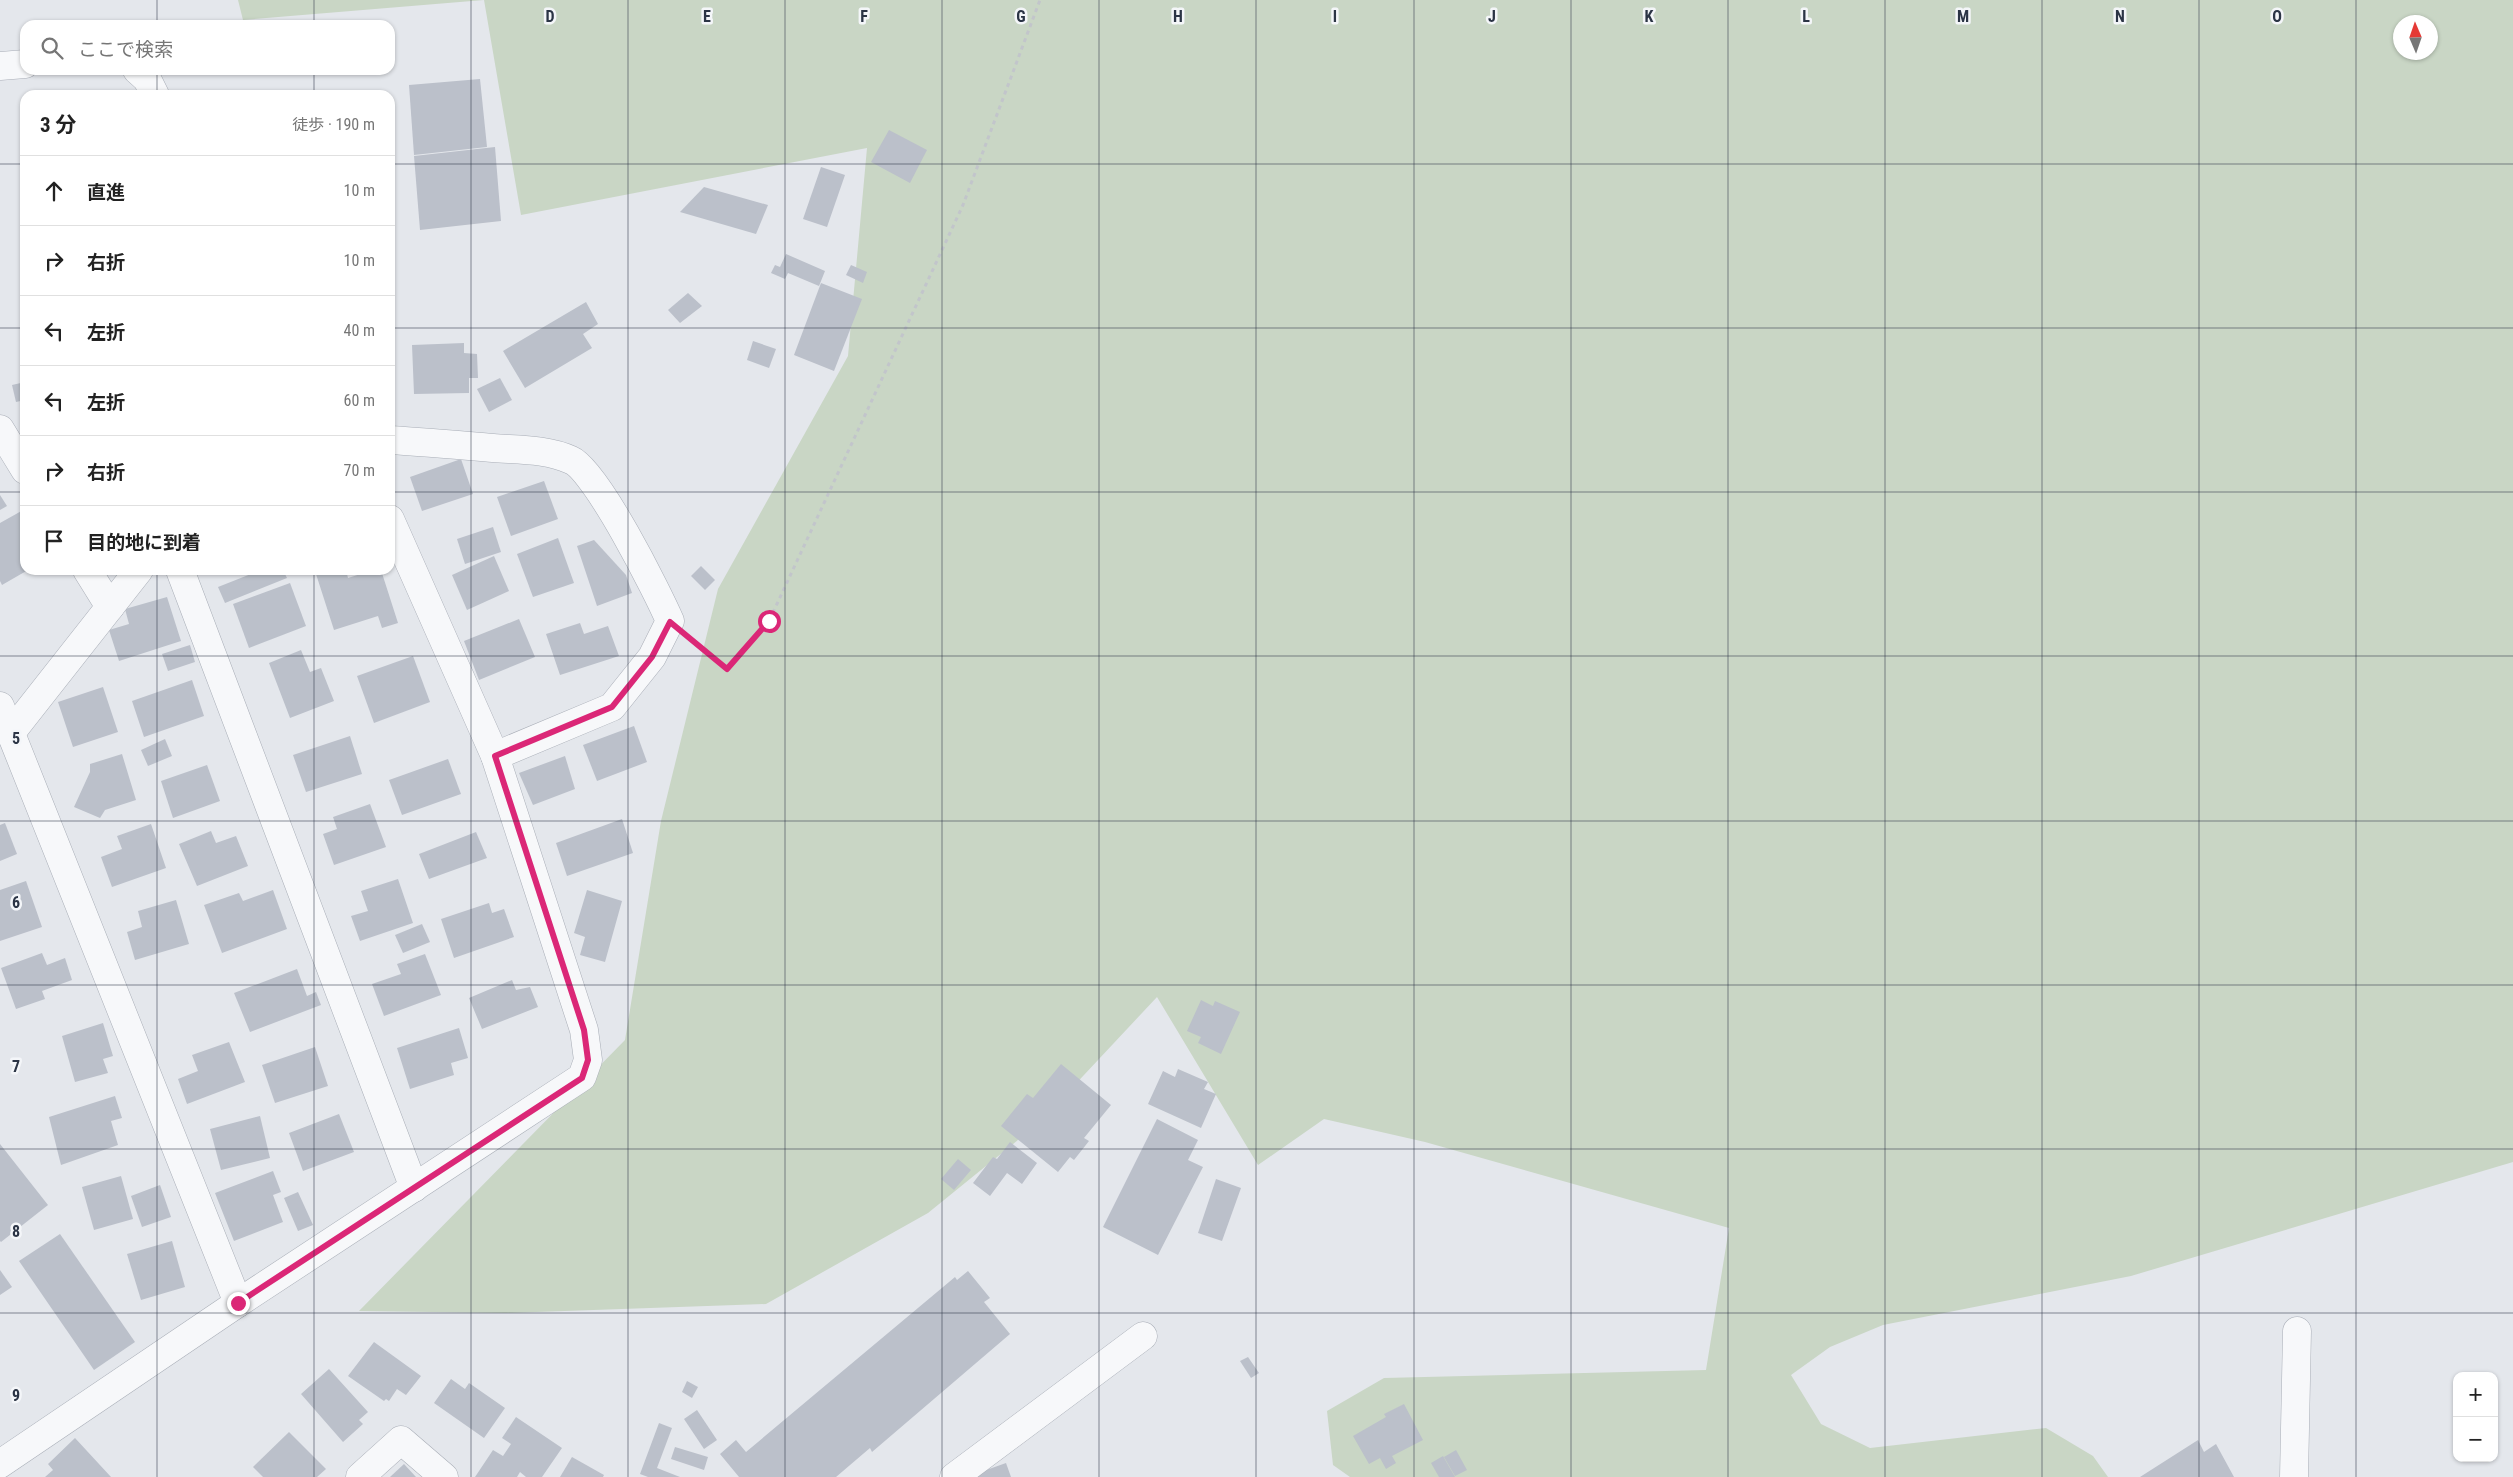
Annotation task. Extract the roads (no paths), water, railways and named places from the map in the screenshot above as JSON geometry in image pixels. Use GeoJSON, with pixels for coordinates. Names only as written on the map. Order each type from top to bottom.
{"type":"FeatureCollection","features":[{"type":"Feature","properties":{"kind":"street"},"geometry":{"type":"LineString","coordinates":[[0,66],[20,64]]}},
{"type":"Feature","properties":{"kind":"street"},"geometry":{"type":"LineString","coordinates":[[143,75],[147,78],[152,90]]}},
{"type":"Feature","properties":{"kind":"street"},"geometry":{"type":"LineString","coordinates":[[0,429],[20,462]]}},
{"type":"Feature","properties":{"kind":"street"},"geometry":{"type":"LineString","coordinates":[[395,440],[543,452],[573,460],[588,476],[622,528],[659,597],[670,622],[652,657],[612,707],[495,756]]}},
{"type":"Feature","properties":{"kind":"street"},"geometry":{"type":"LineString","coordinates":[[0,1464],[238,1303],[582,1078],[588,1060],[584,1030],[495,756],[395,530]]}},
{"type":"Feature","properties":{"kind":"street"},"geometry":{"type":"LineString","coordinates":[[90,575],[110,607]]}},
{"type":"Feature","properties":{"kind":"street"},"geometry":{"type":"LineString","coordinates":[[10,734],[135,575]]}},
{"type":"Feature","properties":{"kind":"street"},"geometry":{"type":"LineString","coordinates":[[182,575],[414,1188]]}},
{"type":"Feature","properties":{"kind":"street"},"geometry":{"type":"LineString","coordinates":[[0,706],[238,1303]]}},
{"type":"Feature","properties":{"kind":"street"},"geometry":{"type":"LineString","coordinates":[[2294,1477],[2297,1331]]}},
{"type":"Feature","properties":{"kind":"street"},"geometry":{"type":"LineString","coordinates":[[954,1477],[1143,1336]]}},
{"type":"Feature","properties":{"kind":"street"},"geometry":{"type":"LineString","coordinates":[[360,1477],[401,1440],[444,1477]]}}]}
